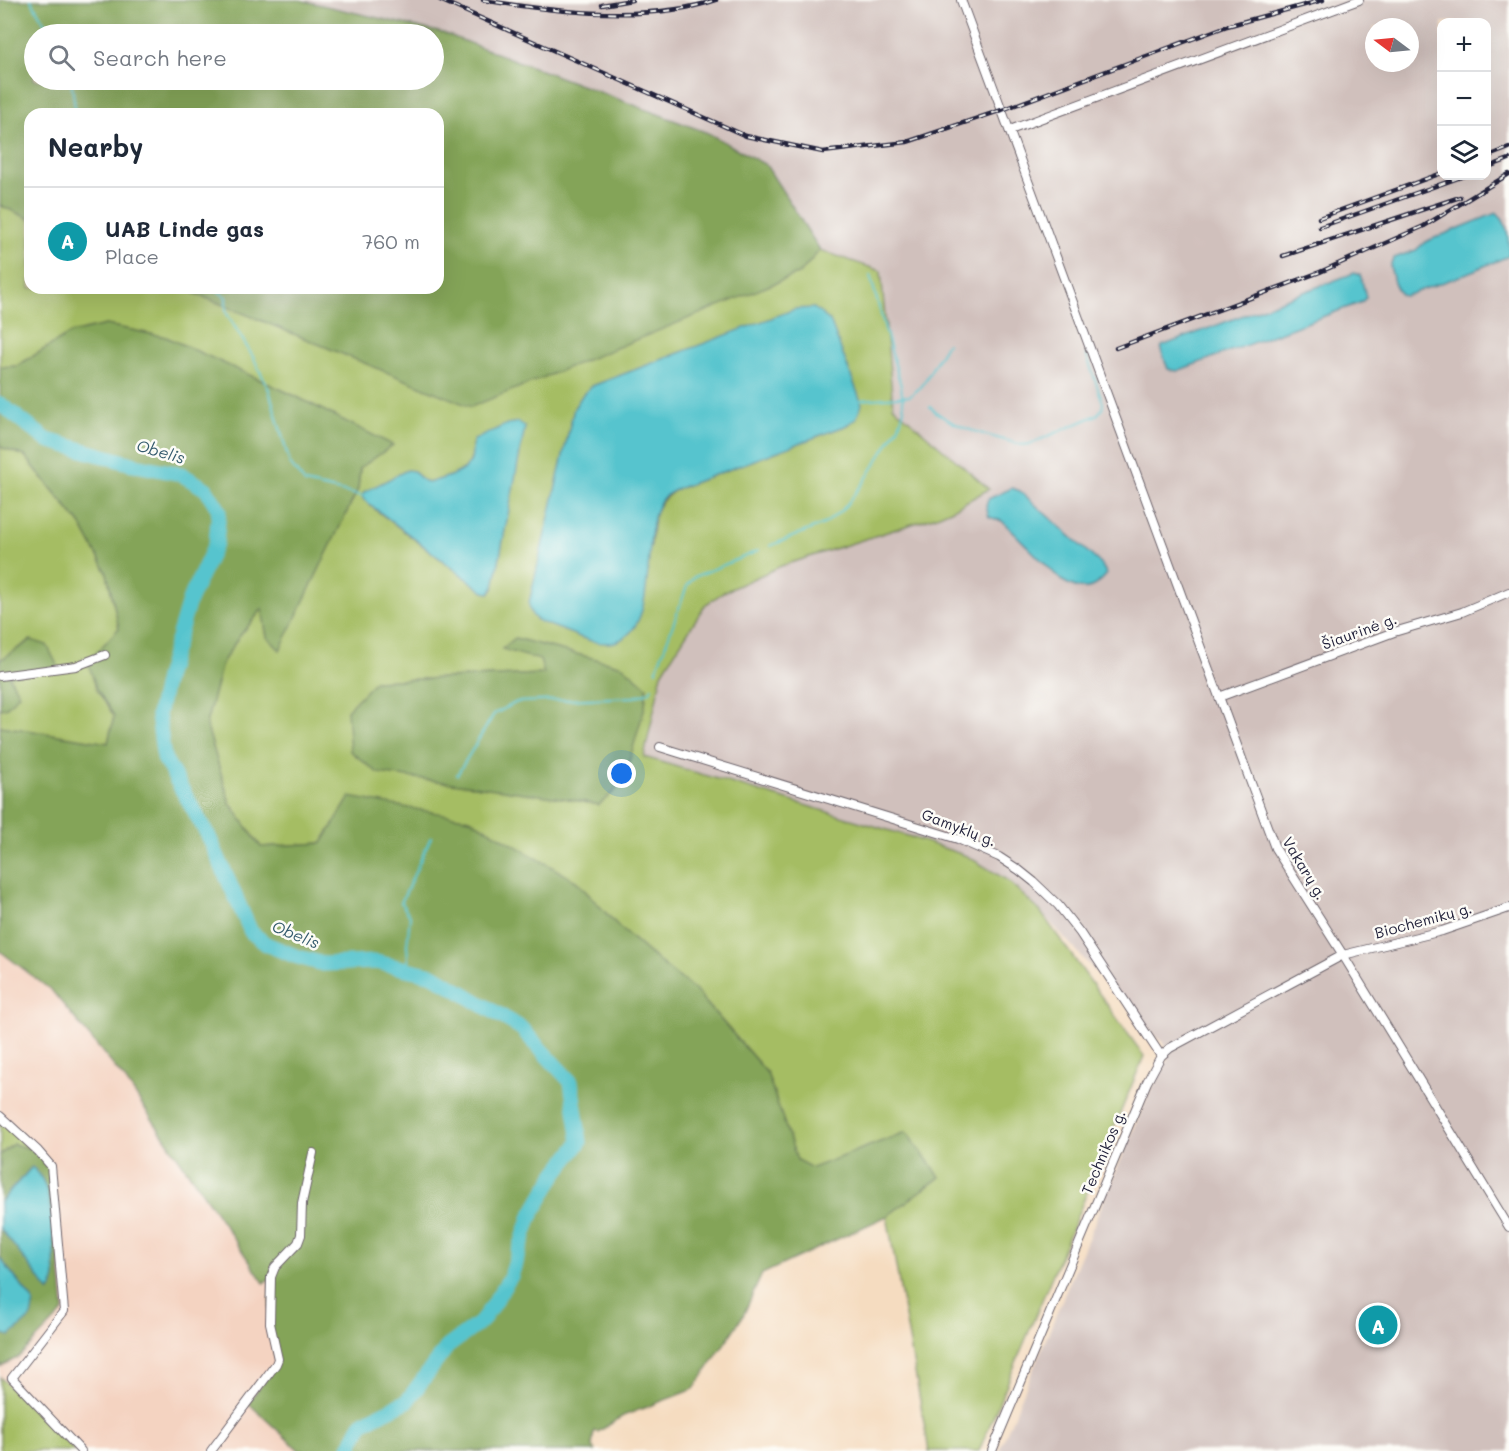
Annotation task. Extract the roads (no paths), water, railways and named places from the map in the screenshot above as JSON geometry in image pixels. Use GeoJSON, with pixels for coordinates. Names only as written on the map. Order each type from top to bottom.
{"type":"FeatureCollection","features":[{"type":"Feature","properties":{"kind":"street","name":"Vakarų g."},"geometry":{"type":"LineString","coordinates":[[961,0],[1275,849],[1343,955],[1509,1227]]}},
{"type":"Feature","properties":{"kind":"street"},"geometry":{"type":"LineString","coordinates":[[1010,130],[1359,0]]}},
{"type":"Feature","properties":{"kind":"street","name":"Šiaurinė g."},"geometry":{"type":"LineString","coordinates":[[1219,697],[1394,632],[1462,612],[1509,592]]}},
{"type":"Feature","properties":{"kind":"street"},"geometry":{"type":"LineString","coordinates":[[0,676],[76,666],[105,655]]}},
{"type":"Feature","properties":{"kind":"street","name":"Gamyklų g."},"geometry":{"type":"LineString","coordinates":[[660,747],[958,838],[999,857],[1034,882],[1068,917],[1161,1056]]}},
{"type":"Feature","properties":{"kind":"street","name":"Biochemikų g."},"geometry":{"type":"LineString","coordinates":[[1343,955],[1442,931],[1509,908]]}},
{"type":"Feature","properties":{"kind":"street","name":"Technikos g."},"geometry":{"type":"LineString","coordinates":[[992,1451],[1147,1082],[1161,1056],[1170,1048],[1343,955]]}},
{"type":"Feature","properties":{"kind":"street"},"geometry":{"type":"LineString","coordinates":[[0,1116],[38,1150],[51,1166],[64,1311],[12,1378],[81,1451]]}},
{"type":"Feature","properties":{"kind":"street"},"geometry":{"type":"LineString","coordinates":[[211,1451],[276,1365],[278,1359],[270,1323],[271,1277],[275,1267],[298,1243],[301,1235],[302,1203],[313,1153]]}},
{"type":"Feature","properties":{"kind":"water"},"geometry":{"type":"Polygon","coordinates":[[[1496,213],[1506,226],[1509,256],[1455,278],[1405,296],[1401,295],[1394,283],[1390,265],[1394,258],[1416,250],[1425,242],[1496,213]]]}},
{"type":"Feature","properties":{"kind":"water"},"geometry":{"type":"Polygon","coordinates":[[[1354,273],[1361,277],[1366,297],[1362,302],[1177,371],[1168,369],[1161,350],[1162,346],[1354,273]]]}},
{"type":"Feature","properties":{"kind":"water"},"geometry":{"type":"Polygon","coordinates":[[[814,308],[830,321],[862,404],[856,419],[845,426],[677,489],[663,498],[655,514],[651,533],[645,599],[639,618],[630,633],[615,642],[601,643],[534,618],[529,603],[574,408],[583,394],[592,386],[795,309],[814,308]]]}},
{"type":"Feature","properties":{"kind":"water"},"geometry":{"type":"Polygon","coordinates":[[[519,422],[525,427],[494,587],[490,593],[484,592],[364,500],[362,496],[364,492],[407,470],[414,471],[428,483],[458,473],[471,460],[474,440],[507,424],[519,422]]]}},
{"type":"Feature","properties":{"kind":"water"},"geometry":{"type":"Polygon","coordinates":[[[1012,488],[1020,491],[1101,564],[1107,574],[1102,580],[1086,588],[1068,584],[1061,580],[1002,521],[989,517],[986,506],[988,499],[1012,488]]]}},
{"type":"Feature","properties":{"kind":"water"},"geometry":{"type":"Polygon","coordinates":[[[32,1167],[40,1175],[45,1187],[52,1218],[55,1277],[49,1291],[0,1228],[0,1202],[32,1167]]]}},
{"type":"Feature","properties":{"kind":"water"},"geometry":{"type":"Polygon","coordinates":[[[0,1258],[34,1302],[31,1317],[10,1336],[0,1333],[0,1258]]]}},
{"type":"Feature","properties":{"kind":"waterway"},"geometry":{"type":"LineString","coordinates":[[31,0],[45,24]]}},
{"type":"Feature","properties":{"kind":"waterway"},"geometry":{"type":"LineString","coordinates":[[72,90],[75,108]]}},
{"type":"Feature","properties":{"kind":"waterway"},"geometry":{"type":"LineString","coordinates":[[770,546],[826,523],[843,509],[864,482],[899,426],[904,410],[901,386],[870,275]]}},
{"type":"Feature","properties":{"kind":"waterway"},"geometry":{"type":"LineString","coordinates":[[222,294],[226,297],[226,312],[253,357],[269,390],[290,464],[305,483],[362,496]]}},
{"type":"Feature","properties":{"kind":"waterway"},"geometry":{"type":"LineString","coordinates":[[860,400],[910,396],[922,386],[947,343]]}},
{"type":"Feature","properties":{"kind":"waterway"},"geometry":{"type":"LineString","coordinates":[[930,407],[950,421],[973,431],[1022,445],[1030,444],[1097,415],[1102,409],[1103,403],[1086,354]]}},
{"type":"Feature","properties":{"kind":"waterway","name":"Obelis"},"geometry":{"type":"LineString","coordinates":[[0,404],[47,440],[136,465],[181,474],[206,489],[219,510],[216,543],[189,601],[166,678],[158,715],[164,758],[209,837],[251,932],[266,944],[323,964],[376,962],[433,975],[521,1028],[571,1082],[580,1142],[554,1176],[530,1218],[511,1276],[482,1321],[447,1347],[407,1401],[362,1423],[348,1451]]}},
{"type":"Feature","properties":{"kind":"waterway"},"geometry":{"type":"LineString","coordinates":[[656,671],[687,586],[694,577],[758,551]]}},
{"type":"Feature","properties":{"kind":"waterway"},"geometry":{"type":"LineString","coordinates":[[457,775],[494,714],[517,702],[634,697],[649,692],[652,688]]}},
{"type":"Feature","properties":{"kind":"waterway"},"geometry":{"type":"LineString","coordinates":[[409,970],[407,945],[410,916],[401,903],[431,837]]}},
{"type":"Feature","properties":{"kind":"railway"},"geometry":{"type":"LineString","coordinates":[[440,0],[746,136],[823,152],[907,142],[1002,110],[1227,26],[1323,0]]}},
{"type":"Feature","properties":{"kind":"railway"},"geometry":{"type":"LineString","coordinates":[[483,0],[600,13],[661,11],[716,0]]}},
{"type":"Feature","properties":{"kind":"railway"},"geometry":{"type":"LineString","coordinates":[[602,5],[632,0]]}},
{"type":"Feature","properties":{"kind":"railway"},"geometry":{"type":"LineString","coordinates":[[1491,155],[1509,148]]}},
{"type":"Feature","properties":{"kind":"railway"},"geometry":{"type":"LineString","coordinates":[[1491,166],[1509,159]]}},
{"type":"Feature","properties":{"kind":"railway"},"geometry":{"type":"LineString","coordinates":[[1116,348],[1320,272],[1424,226],[1509,174]]}},
{"type":"Feature","properties":{"kind":"railway"},"geometry":{"type":"LineString","coordinates":[[1319,218],[1437,175]]}},
{"type":"Feature","properties":{"kind":"railway"},"geometry":{"type":"LineString","coordinates":[[1320,227],[1453,180]]}},
{"type":"Feature","properties":{"kind":"railway"},"geometry":{"type":"LineString","coordinates":[[1283,256],[1460,197]]}},
{"type":"Feature","properties":{"kind":"place","name":"UAB Linde gas"},"geometry":{"type":"Point","coordinates":[1378,1325]}}]}
